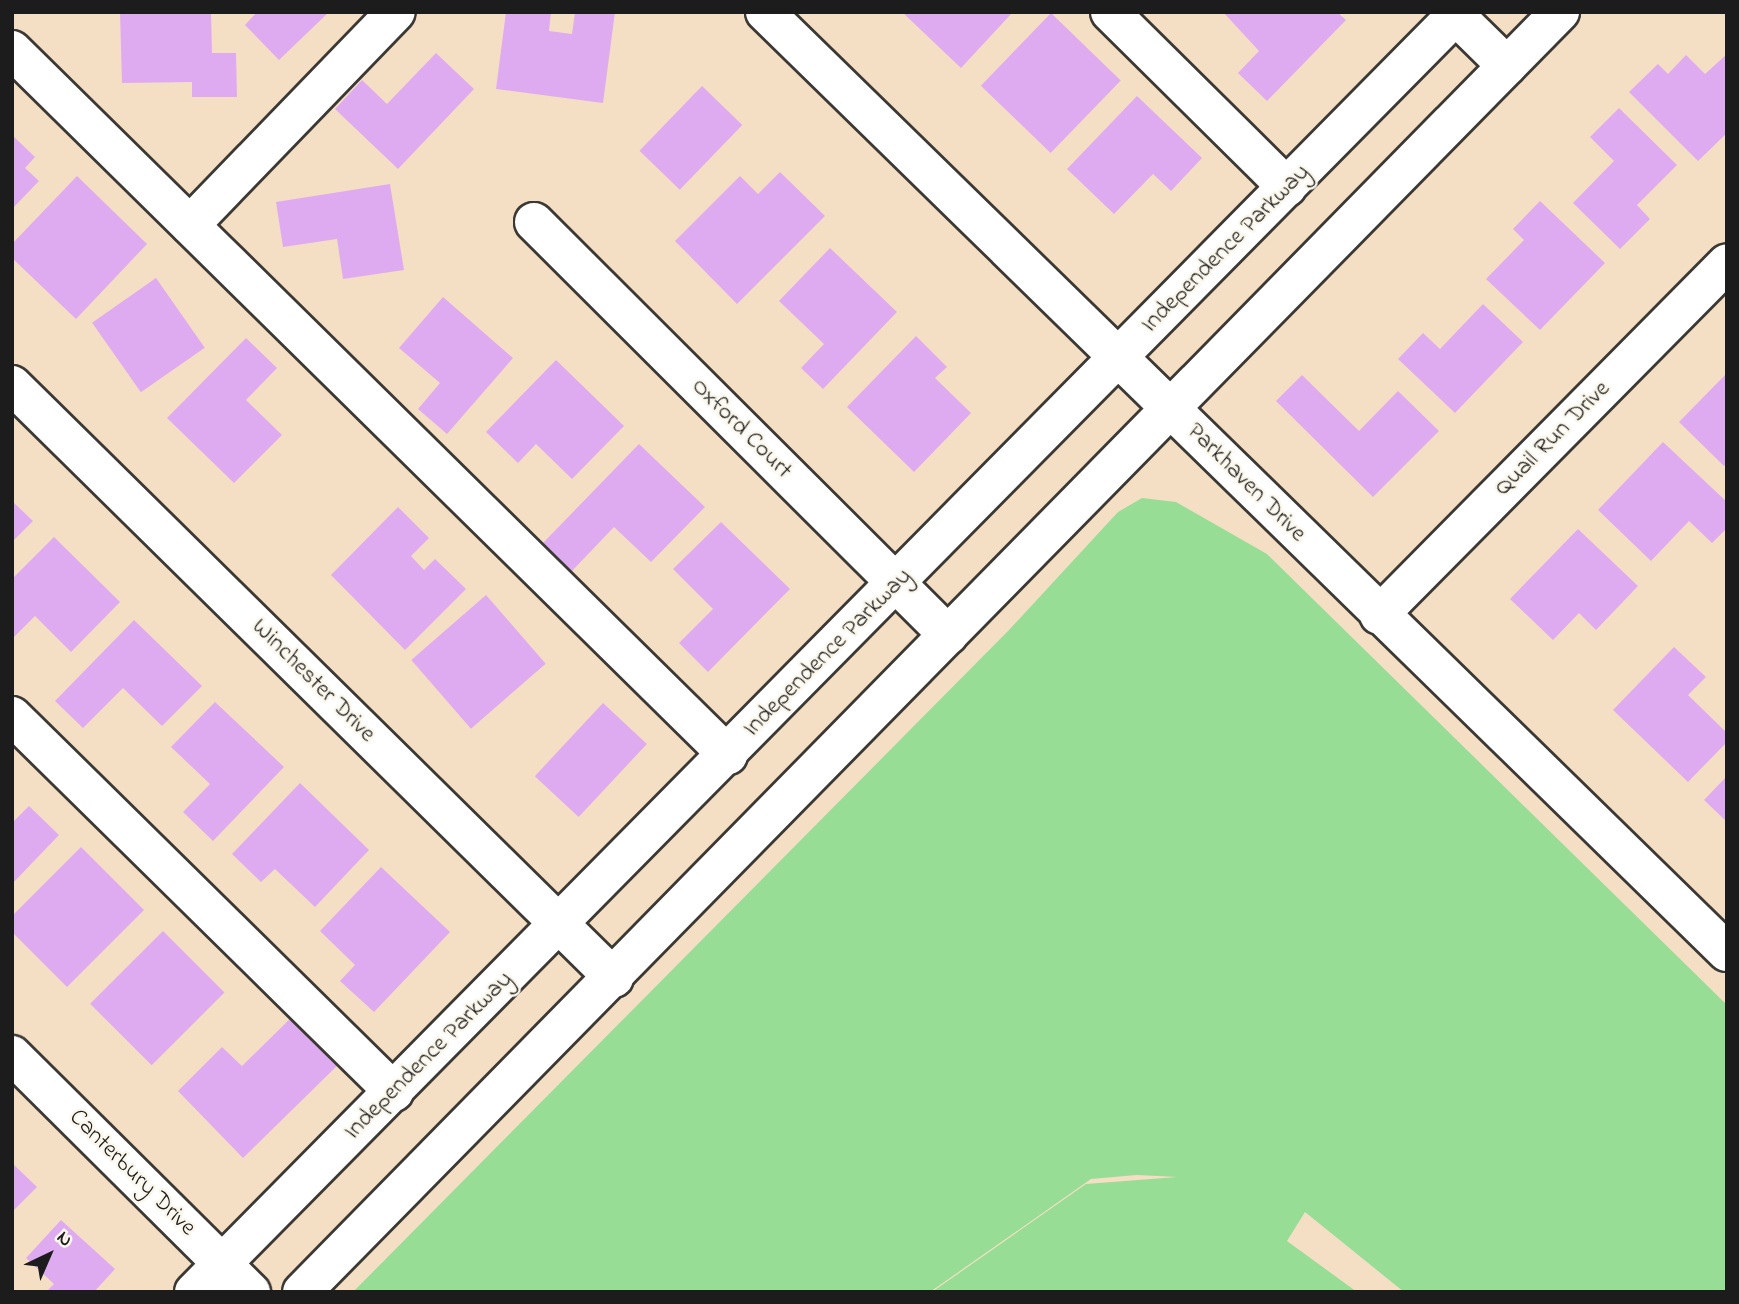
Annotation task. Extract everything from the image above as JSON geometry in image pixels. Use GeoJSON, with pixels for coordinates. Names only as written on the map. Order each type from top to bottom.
{"type":"FeatureCollection","features":[{"type":"Feature","properties":{"kind":"street"},"geometry":{"type":"LineString","coordinates":[[190,225],[396,12]]}},
{"type":"Feature","properties":{"kind":"street","name":"Parkhaven Drive"},"geometry":{"type":"LineString","coordinates":[[765,12],[1727,952]]}},
{"type":"Feature","properties":{"kind":"street"},"geometry":{"type":"LineString","coordinates":[[1110,12],[1287,187]]}},
{"type":"Feature","properties":{"kind":"street"},"geometry":{"type":"LineString","coordinates":[[302,1292],[614,978],[1560,12]]}},
{"type":"Feature","properties":{"kind":"street"},"geometry":{"type":"LineString","coordinates":[[1456,13],[1507,65]]}},
{"type":"Feature","properties":{"kind":"street","name":"Independence Parkway"},"geometry":{"type":"LineString","coordinates":[[194,1292],[897,584],[1456,13]]}},
{"type":"Feature","properties":{"kind":"street"},"geometry":{"type":"LineString","coordinates":[[12,50],[728,755]]}},
{"type":"Feature","properties":{"kind":"street","name":"Oxford Court"},"geometry":{"type":"LineString","coordinates":[[534,222],[948,635]]}},
{"type":"Feature","properties":{"kind":"street","name":"Quail Run Drive"},"geometry":{"type":"LineString","coordinates":[[1380,615],[1727,263]]}},
{"type":"Feature","properties":{"kind":"street","name":"Winchester Drive"},"geometry":{"type":"LineString","coordinates":[[12,385],[614,978]]}},
{"type":"Feature","properties":{"kind":"street"},"geometry":{"type":"LineString","coordinates":[[12,716],[394,1092]]}},
{"type":"Feature","properties":{"kind":"street","name":"Canterbury Drive"},"geometry":{"type":"LineString","coordinates":[[12,1055],[251,1292]]}},
{"type":"Feature","properties":{"kind":"green space"},"geometry":{"type":"Polygon","coordinates":[[[1142,498],[1176,502],[1267,554],[1727,1005],[1727,1292],[1404,1292],[1305,1212],[1287,1241],[1357,1292],[932,1292],[1086,1184],[1177,1177],[1137,1175],[1091,1179],[930,1292],[353,1292],[1009,630],[1118,512],[1142,498]]]}},
{"type":"Feature","properties":{"kind":"building"},"geometry":{"type":"Polygon","coordinates":[[[120,12],[211,12],[212,53],[236,53],[237,97],[192,97],[192,82],[122,83],[120,12]]]}},
{"type":"Feature","properties":{"kind":"building"},"geometry":{"type":"Polygon","coordinates":[[[257,12],[329,12],[279,60],[245,25],[257,12]]]}},
{"type":"Feature","properties":{"kind":"building"},"geometry":{"type":"Polygon","coordinates":[[[506,12],[551,12],[549,31],[572,34],[575,12],[615,12],[603,103],[496,89],[506,12]]]}},
{"type":"Feature","properties":{"kind":"building"},"geometry":{"type":"Polygon","coordinates":[[[902,12],[1013,12],[961,68],[902,12]]]}},
{"type":"Feature","properties":{"kind":"building"},"geometry":{"type":"Polygon","coordinates":[[[1223,12],[1337,12],[1346,20],[1267,101],[1238,73],[1259,51],[1223,12]]]}},
{"type":"Feature","properties":{"kind":"building"},"geometry":{"type":"Polygon","coordinates":[[[1051,13],[1121,80],[1051,153],[981,86],[1051,13]]]}},
{"type":"Feature","properties":{"kind":"building"},"geometry":{"type":"Polygon","coordinates":[[[436,53],[474,89],[398,169],[335,109],[362,80],[387,104],[436,53]]]}},
{"type":"Feature","properties":{"kind":"building"},"geometry":{"type":"Polygon","coordinates":[[[1727,54],[1727,133],[1698,161],[1629,92],[1658,64],[1668,74],[1686,55],[1705,74],[1727,54]]]}},
{"type":"Feature","properties":{"kind":"building"},"geometry":{"type":"Polygon","coordinates":[[[702,86],[742,125],[680,190],[639,151],[702,86]]]}},
{"type":"Feature","properties":{"kind":"building"},"geometry":{"type":"Polygon","coordinates":[[[1137,96],[1202,158],[1171,191],[1153,174],[1114,214],[1067,169],[1137,96]]]}},
{"type":"Feature","properties":{"kind":"building"},"geometry":{"type":"Polygon","coordinates":[[[1619,108],[1677,165],[1637,205],[1650,219],[1620,249],[1573,203],[1614,161],[1590,137],[1619,108]]]}},
{"type":"Feature","properties":{"kind":"building"},"geometry":{"type":"Polygon","coordinates":[[[12,135],[35,157],[25,168],[39,181],[12,209],[12,135]]]}},
{"type":"Feature","properties":{"kind":"building"},"geometry":{"type":"Polygon","coordinates":[[[780,172],[825,216],[737,304],[675,241],[740,176],[758,194],[780,172]]]}},
{"type":"Feature","properties":{"kind":"building"},"geometry":{"type":"Polygon","coordinates":[[[77,176],[147,244],[76,319],[12,258],[12,244],[77,176]]]}},
{"type":"Feature","properties":{"kind":"building"},"geometry":{"type":"Polygon","coordinates":[[[390,184],[404,270],[343,279],[337,239],[283,247],[276,202],[390,184]]]}},
{"type":"Feature","properties":{"kind":"building"},"geometry":{"type":"Polygon","coordinates":[[[1540,201],[1605,263],[1540,330],[1486,279],[1524,240],[1513,229],[1540,201]]]}},
{"type":"Feature","properties":{"kind":"building"},"geometry":{"type":"Polygon","coordinates":[[[830,248],[897,312],[823,389],[801,368],[824,344],[779,301],[830,248]]]}},
{"type":"Feature","properties":{"kind":"building"},"geometry":{"type":"Polygon","coordinates":[[[156,278],[205,348],[141,392],[92,323],[156,278]]]}},
{"type":"Feature","properties":{"kind":"building"},"geometry":{"type":"Polygon","coordinates":[[[443,297],[513,358],[447,434],[418,409],[440,383],[399,348],[443,297]]]}},
{"type":"Feature","properties":{"kind":"building"},"geometry":{"type":"Polygon","coordinates":[[[1483,304],[1523,342],[1455,413],[1398,359],[1423,333],[1440,349],[1483,304]]]}},
{"type":"Feature","properties":{"kind":"building"},"geometry":{"type":"Polygon","coordinates":[[[916,336],[947,367],[935,378],[971,413],[914,472],[847,407],[916,336]]]}},
{"type":"Feature","properties":{"kind":"building"},"geometry":{"type":"Polygon","coordinates":[[[246,338],[277,368],[246,400],[282,435],[234,483],[167,418],[246,338]]]}},
{"type":"Feature","properties":{"kind":"building"},"geometry":{"type":"Polygon","coordinates":[[[556,360],[624,426],[572,479],[536,444],[518,463],[486,432],[556,360]]]}},
{"type":"Feature","properties":{"kind":"building"},"geometry":{"type":"Polygon","coordinates":[[[1727,373],[1727,463],[1724,466],[1679,422],[1727,373]]]}},
{"type":"Feature","properties":{"kind":"building"},"geometry":{"type":"Polygon","coordinates":[[[1302,375],[1359,431],[1398,391],[1439,431],[1373,497],[1276,401],[1302,375]]]}},
{"type":"Feature","properties":{"kind":"building"},"geometry":{"type":"Polygon","coordinates":[[[1663,442],[1727,502],[1727,528],[1712,543],[1689,521],[1651,561],[1598,510],[1663,442]]]}},
{"type":"Feature","properties":{"kind":"building"},"geometry":{"type":"Polygon","coordinates":[[[639,444],[705,507],[651,562],[614,527],[571,572],[542,544],[639,444]]]}},
{"type":"Feature","properties":{"kind":"building"},"geometry":{"type":"Polygon","coordinates":[[[12,501],[33,521],[12,542],[12,501]]]}},
{"type":"Feature","properties":{"kind":"building"},"geometry":{"type":"Polygon","coordinates":[[[398,507],[429,538],[411,556],[424,570],[435,559],[466,589],[405,650],[331,575],[398,507]]]}},
{"type":"Feature","properties":{"kind":"building"},"geometry":{"type":"Polygon","coordinates":[[[721,522],[790,589],[708,672],[679,643],[713,609],[673,569],[721,522]]]}},
{"type":"Feature","properties":{"kind":"building"},"geometry":{"type":"Polygon","coordinates":[[[1578,529],[1638,586],[1596,630],[1579,613],[1553,640],[1510,599],[1578,529]]]}},
{"type":"Feature","properties":{"kind":"building"},"geometry":{"type":"Polygon","coordinates":[[[54,537],[120,602],[71,652],[35,616],[12,639],[12,579],[54,537]]]}},
{"type":"Feature","properties":{"kind":"building"},"geometry":{"type":"Polygon","coordinates":[[[486,595],[546,664],[471,729],[411,660],[486,595]]]}},
{"type":"Feature","properties":{"kind":"building"},"geometry":{"type":"Polygon","coordinates":[[[134,620],[202,686],[162,726],[123,688],[83,728],[55,701],[134,620]]]}},
{"type":"Feature","properties":{"kind":"building"},"geometry":{"type":"Polygon","coordinates":[[[1674,647],[1706,677],[1688,695],[1727,733],[1727,742],[1688,782],[1613,710],[1674,647]]]}},
{"type":"Feature","properties":{"kind":"building"},"geometry":{"type":"Polygon","coordinates":[[[215,702],[284,767],[213,841],[183,812],[210,784],[171,747],[215,702]]]}},
{"type":"Feature","properties":{"kind":"building"},"geometry":{"type":"Polygon","coordinates":[[[603,703],[647,744],[579,817],[535,776],[603,703]]]}},
{"type":"Feature","properties":{"kind":"building"},"geometry":{"type":"Polygon","coordinates":[[[1727,776],[1727,822],[1704,800],[1727,776]]]}},
{"type":"Feature","properties":{"kind":"building"},"geometry":{"type":"Polygon","coordinates":[[[300,783],[369,850],[315,907],[275,869],[261,882],[232,854],[300,783]]]}},
{"type":"Feature","properties":{"kind":"building"},"geometry":{"type":"Polygon","coordinates":[[[29,806],[59,835],[12,884],[12,823],[29,806]]]}},
{"type":"Feature","properties":{"kind":"building"},"geometry":{"type":"Polygon","coordinates":[[[81,847],[144,910],[67,987],[12,932],[12,916],[81,847]]]}},
{"type":"Feature","properties":{"kind":"building"},"geometry":{"type":"Polygon","coordinates":[[[381,867],[450,932],[374,1012],[340,981],[355,965],[320,931],[381,867]]]}},
{"type":"Feature","properties":{"kind":"building"},"geometry":{"type":"Polygon","coordinates":[[[163,931],[225,993],[152,1065],[90,1004],[163,931]]]}},
{"type":"Feature","properties":{"kind":"building"},"geometry":{"type":"Polygon","coordinates":[[[296,1013],[343,1060],[243,1158],[178,1091],[222,1047],[242,1066],[296,1013]]]}},
{"type":"Feature","properties":{"kind":"building"},"geometry":{"type":"Polygon","coordinates":[[[12,1163],[37,1187],[12,1212],[12,1163]]]}},
{"type":"Feature","properties":{"kind":"building"},"geometry":{"type":"Polygon","coordinates":[[[61,1220],[115,1269],[94,1292],[46,1292],[54,1284],[26,1258],[61,1220]]]}}]}
